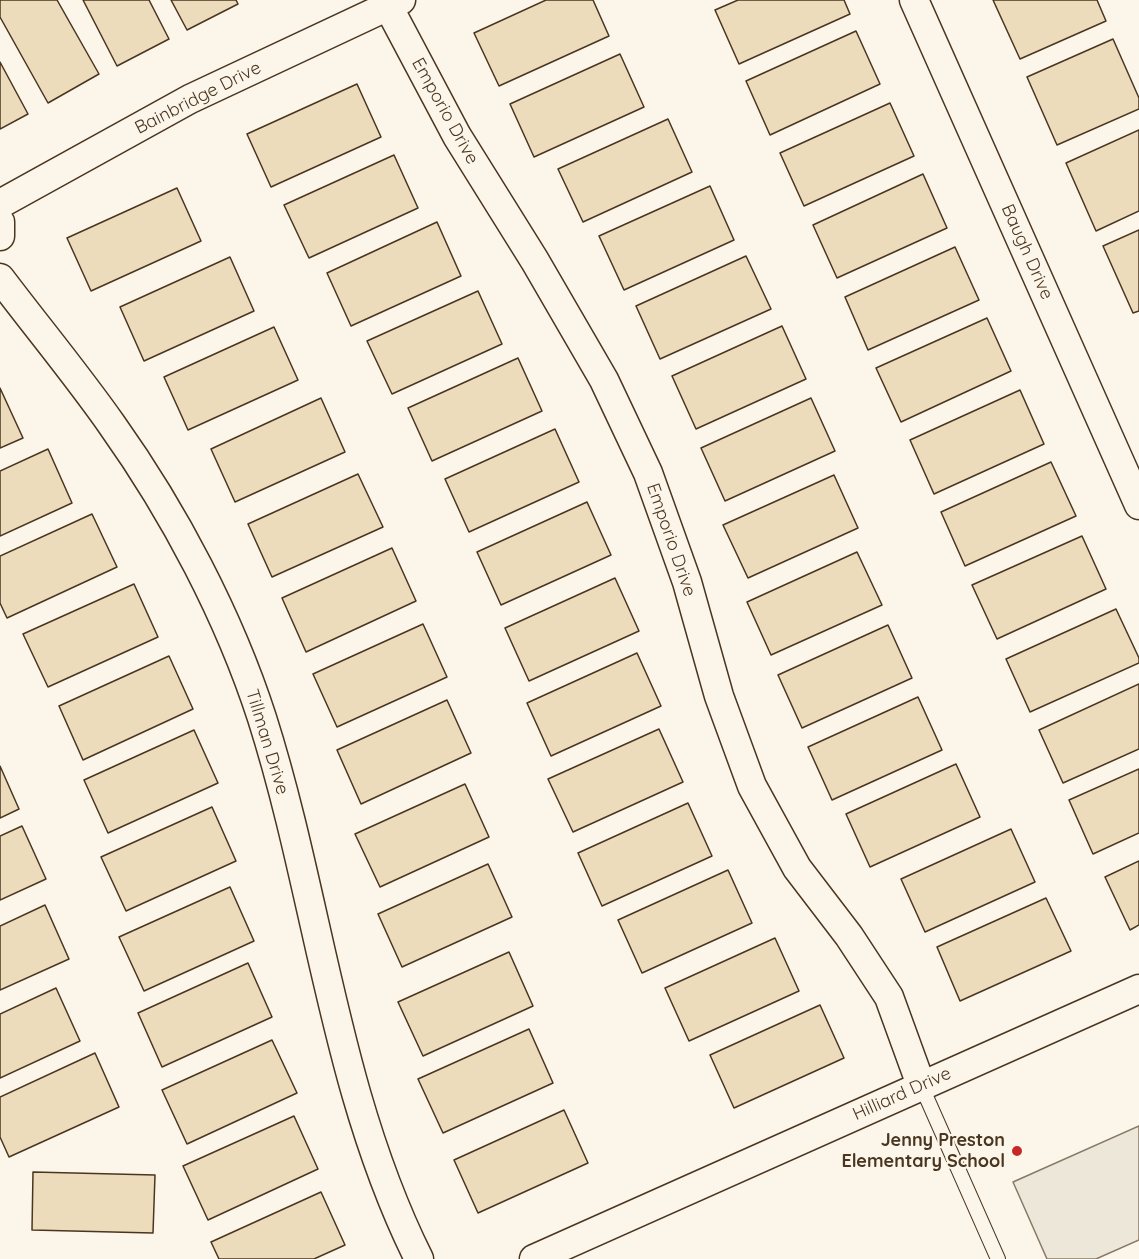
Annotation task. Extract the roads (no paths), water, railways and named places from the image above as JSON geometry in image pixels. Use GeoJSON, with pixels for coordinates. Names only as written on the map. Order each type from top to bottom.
{"type":"FeatureCollection","features":[{"type":"Feature","properties":{"kind":"street","name":"Baugh Drive"},"geometry":{"type":"LineString","coordinates":[[914,0],[1139,505]]}},
{"type":"Feature","properties":{"kind":"street","name":"Bainbridge Drive"},"geometry":{"type":"LineString","coordinates":[[0,204],[190,99],[395,3]]}},
{"type":"Feature","properties":{"kind":"street","name":"Emporio Drive"},"geometry":{"type":"LineString","coordinates":[[395,3],[457,136],[535,261],[604,380],[648,473],[687,582],[719,696],[752,786],[797,868],[849,936],[889,997],[921,1085]]}},
{"type":"Feature","properties":{"kind":"street"},"geometry":{"type":"LineString","coordinates":[[0,222],[0,236]]}},
{"type":"Feature","properties":{"kind":"street","name":"Tillman Drive"},"geometry":{"type":"LineString","coordinates":[[0,278],[112,425],[154,489],[192,555],[230,634],[262,717],[294,830],[314,924],[356,1096],[378,1166],[418,1259]]}},
{"type":"Feature","properties":{"kind":"street","name":"Hilliard Drive"},"geometry":{"type":"LineString","coordinates":[[534,1259],[1139,989]]}},
{"type":"Feature","properties":{"kind":"lane"},"geometry":{"type":"LineString","coordinates":[[921,1085],[998,1259]]}},
{"type":"Feature","properties":{"kind":"place","name":"Jenny Preston Elementary School"},"geometry":{"type":"Point","coordinates":[1017,1151]}}]}
